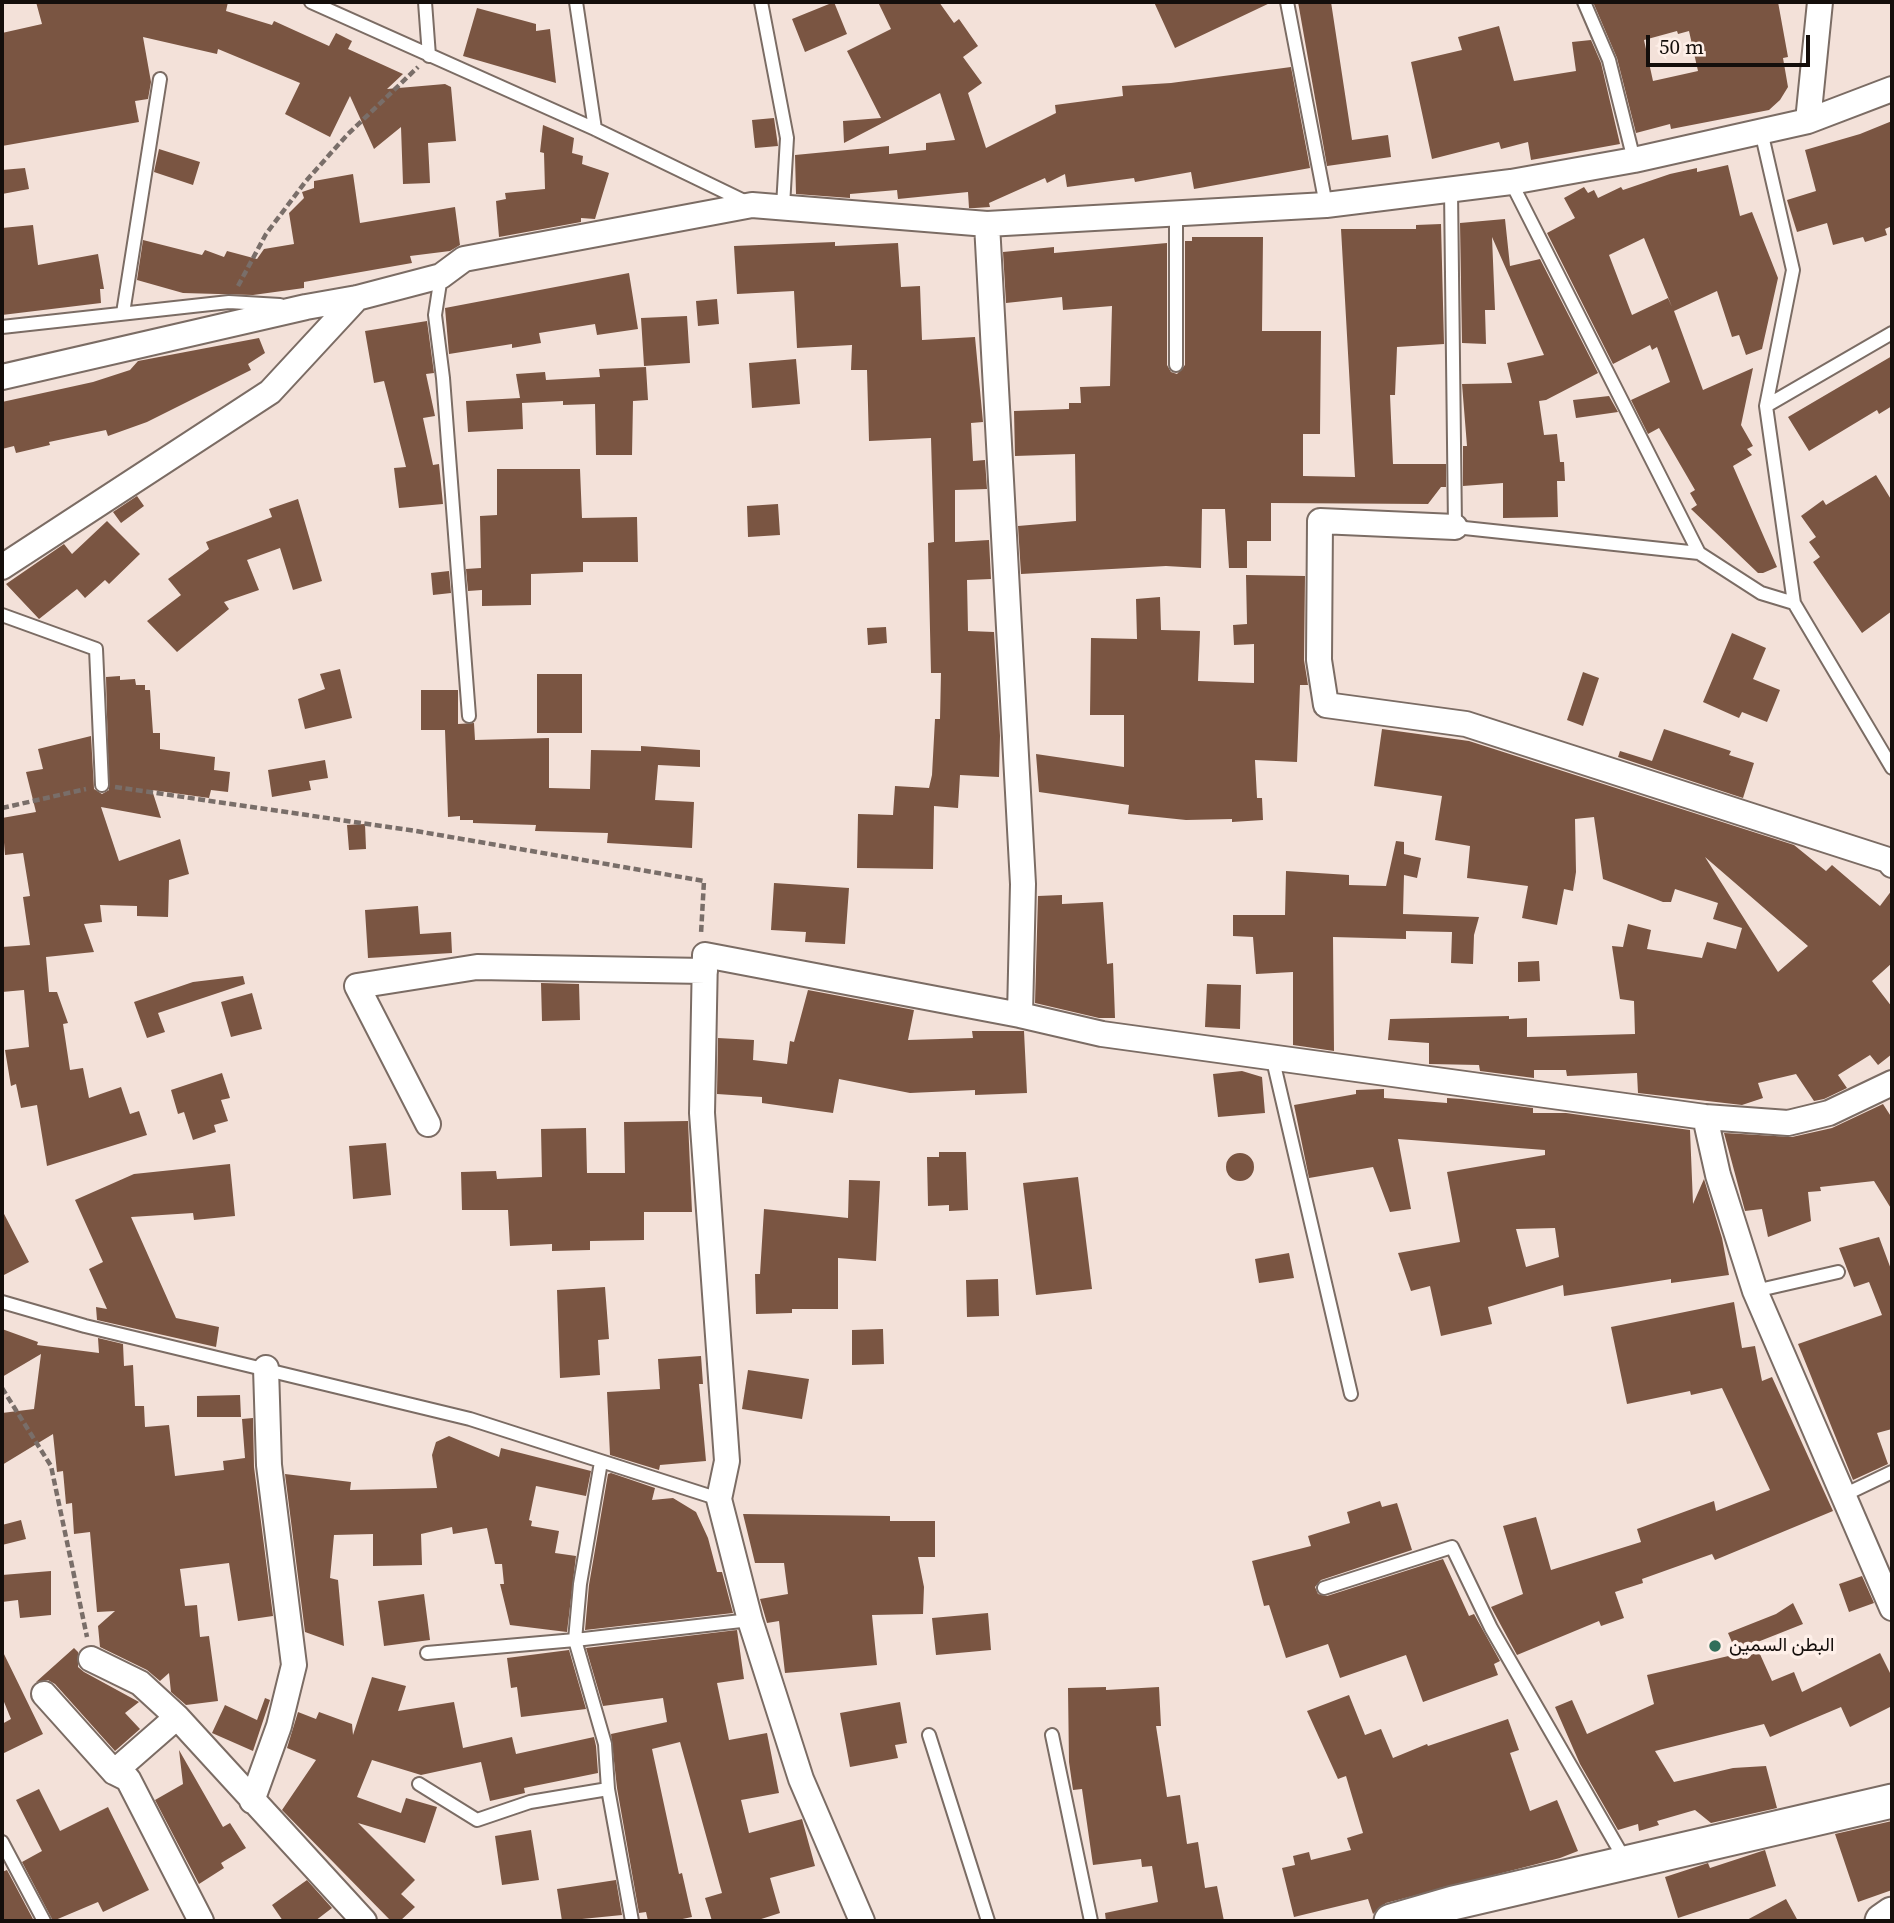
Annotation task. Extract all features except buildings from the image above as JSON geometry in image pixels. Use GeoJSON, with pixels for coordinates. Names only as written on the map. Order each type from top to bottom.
{"type":"FeatureCollection","features":[{"type":"Feature","properties":{"kind":"street"},"geometry":{"type":"LineString","coordinates":[[1808,121],[1820,2]]}},
{"type":"Feature","properties":{"kind":"street"},"geometry":{"type":"LineString","coordinates":[[2,377],[306,307],[358,298],[440,276],[464,259],[752,205],[987,224],[1175,211],[1326,205],[1511,182],[1634,160],[1808,121],[1892,89]]}},
{"type":"Feature","properties":{"kind":"street"},"geometry":{"type":"LineString","coordinates":[[987,224],[1023,884],[1020,1015]]}},
{"type":"Feature","properties":{"kind":"street"},"geometry":{"type":"LineString","coordinates":[[2,567],[270,392],[358,298]]}},
{"type":"Feature","properties":{"kind":"street"},"geometry":{"type":"LineString","coordinates":[[1455,527],[1320,521],[1319,660],[1326,705],[1466,724],[1888,860],[1892,865]]}},
{"type":"Feature","properties":{"kind":"street"},"geometry":{"type":"LineString","coordinates":[[705,963],[702,1113],[727,1461],[719,1499],[750,1620],[801,1779],[862,1921]]}},
{"type":"Feature","properties":{"kind":"street"},"geometry":{"type":"LineString","coordinates":[[428,1124],[357,986],[477,967],[705,963],[1020,1015],[1101,1034],[1705,1117],[1788,1123],[1829,1113],[1891,1086]]}},
{"type":"Feature","properties":{"kind":"street"},"geometry":{"type":"LineString","coordinates":[[1705,1117],[1718,1175],[1755,1292],[1892,1608]]}},
{"type":"Feature","properties":{"kind":"street"},"geometry":{"type":"LineString","coordinates":[[251,1801],[279,1726],[294,1665],[269,1465],[266,1368]]}},
{"type":"Feature","properties":{"kind":"street"},"geometry":{"type":"LineString","coordinates":[[91,1659],[140,1683],[177,1717],[251,1801],[364,1921]]}},
{"type":"Feature","properties":{"kind":"street"},"geometry":{"type":"LineString","coordinates":[[44,1694],[114,1772],[128,1779],[201,1921]]}},
{"type":"Feature","properties":{"kind":"street"},"geometry":{"type":"LineString","coordinates":[[114,1772],[177,1717]]}},
{"type":"Feature","properties":{"kind":"street"},"geometry":{"type":"LineString","coordinates":[[1391,1921],[1453,1903],[1892,1801]]}},
{"type":"Feature","properties":{"kind":"street"},"geometry":{"type":"LineString","coordinates":[[1882,1921],[1892,1914]]}},
{"type":"Feature","properties":{"kind":"lane"},"geometry":{"type":"LineString","coordinates":[[311,2],[595,129],[721,193],[752,205]]}},
{"type":"Feature","properties":{"kind":"lane"},"geometry":{"type":"LineString","coordinates":[[425,2],[429,56]]}},
{"type":"Feature","properties":{"kind":"lane"},"geometry":{"type":"LineString","coordinates":[[576,2],[595,129]]}},
{"type":"Feature","properties":{"kind":"lane"},"geometry":{"type":"LineString","coordinates":[[761,2],[787,138],[783,206]]}},
{"type":"Feature","properties":{"kind":"lane"},"geometry":{"type":"LineString","coordinates":[[1287,2],[1326,205]]}},
{"type":"Feature","properties":{"kind":"lane"},"geometry":{"type":"LineString","coordinates":[[1584,2],[1609,60],[1634,160]]}},
{"type":"Feature","properties":{"kind":"lane"},"geometry":{"type":"LineString","coordinates":[[123,313],[160,79]]}},
{"type":"Feature","properties":{"kind":"lane"},"geometry":{"type":"LineString","coordinates":[[1761,131],[1793,270],[1766,406],[1794,603],[1892,768]]}},
{"type":"Feature","properties":{"kind":"lane"},"geometry":{"type":"LineString","coordinates":[[1511,182],[1699,553]]}},
{"type":"Feature","properties":{"kind":"lane"},"geometry":{"type":"LineString","coordinates":[[1451,190],[1455,527],[1699,553],[1761,593],[1794,603]]}},
{"type":"Feature","properties":{"kind":"lane"},"geometry":{"type":"LineString","coordinates":[[1175,211],[1176,365]]}},
{"type":"Feature","properties":{"kind":"lane"},"geometry":{"type":"LineString","coordinates":[[440,276],[435,315],[443,378],[469,716]]}},
{"type":"Feature","properties":{"kind":"lane"},"geometry":{"type":"LineString","coordinates":[[2,327],[229,302],[306,307]]}},
{"type":"Feature","properties":{"kind":"lane"},"geometry":{"type":"LineString","coordinates":[[1766,406],[1892,333]]}},
{"type":"Feature","properties":{"kind":"lane"},"geometry":{"type":"LineString","coordinates":[[2,615],[96,649],[102,785]]}},
{"type":"Feature","properties":{"kind":"lane"},"geometry":{"type":"LineString","coordinates":[[1272,1056],[1351,1394]]}},
{"type":"Feature","properties":{"kind":"lane"},"geometry":{"type":"LineString","coordinates":[[1755,1292],[1838,1272]]}},
{"type":"Feature","properties":{"kind":"lane"},"geometry":{"type":"LineString","coordinates":[[2,1302],[85,1326],[470,1419],[719,1499]]}},
{"type":"Feature","properties":{"kind":"lane"},"geometry":{"type":"LineString","coordinates":[[601,1462],[580,1584],[575,1640],[606,1744],[608,1790],[632,1921]]}},
{"type":"Feature","properties":{"kind":"lane"},"geometry":{"type":"LineString","coordinates":[[1844,1495],[1892,1472]]}},
{"type":"Feature","properties":{"kind":"lane"},"geometry":{"type":"LineString","coordinates":[[1324,1588],[1452,1547],[1491,1628],[1628,1864]]}},
{"type":"Feature","properties":{"kind":"lane"},"geometry":{"type":"LineString","coordinates":[[427,1653],[575,1640],[750,1620]]}},
{"type":"Feature","properties":{"kind":"lane"},"geometry":{"type":"LineString","coordinates":[[929,1735],[988,1921]]}},
{"type":"Feature","properties":{"kind":"lane"},"geometry":{"type":"LineString","coordinates":[[1052,1735],[1091,1921]]}},
{"type":"Feature","properties":{"kind":"lane"},"geometry":{"type":"LineString","coordinates":[[418,1783],[477,1820],[530,1802],[608,1790]]}},
{"type":"Feature","properties":{"kind":"lane"},"geometry":{"type":"LineString","coordinates":[[2,1842],[44,1921]]}},
{"type":"Feature","properties":{"kind":"path"},"geometry":{"type":"LineString","coordinates":[[229,302],[266,234],[306,181],[346,135],[429,56]]}},
{"type":"Feature","properties":{"kind":"path"},"geometry":{"type":"LineString","coordinates":[[2,808],[102,785],[416,831],[705,881],[700,953],[705,963]]}},
{"type":"Feature","properties":{"kind":"path"},"geometry":{"type":"LineString","coordinates":[[2,1388],[51,1466],[91,1659]]}},
{"type":"Feature","properties":{"kind":"place","name":"البطن السمين"},"geometry":{"type":"Point","coordinates":[1715,1646]}}]}
